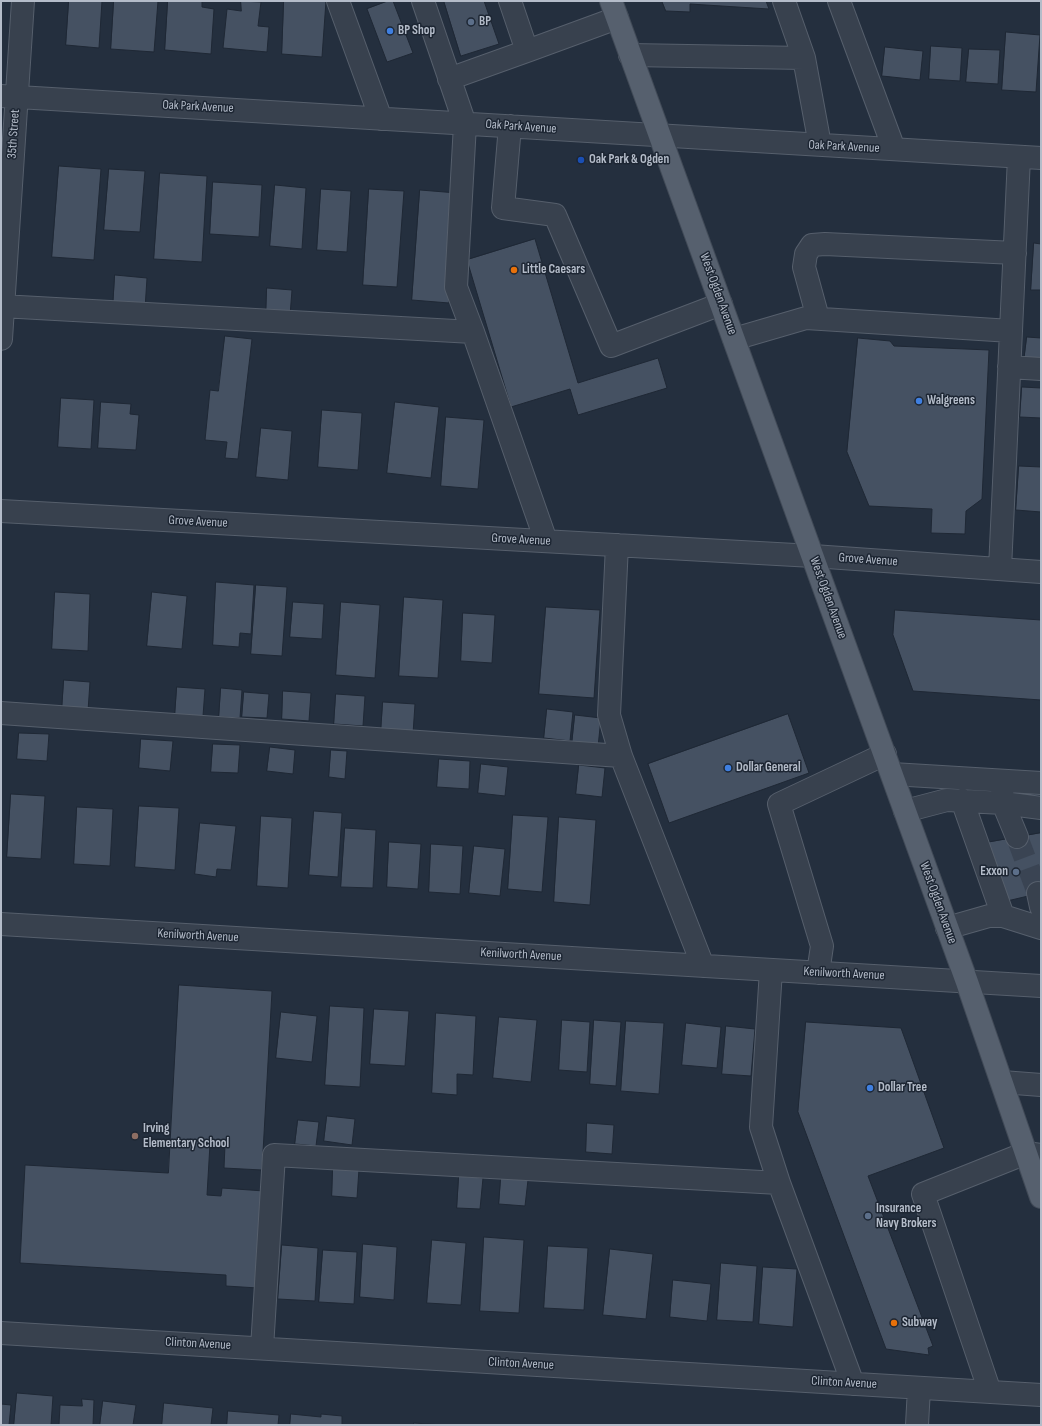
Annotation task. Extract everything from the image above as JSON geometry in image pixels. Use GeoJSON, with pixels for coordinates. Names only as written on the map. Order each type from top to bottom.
{"type":"FeatureCollection","features":[{"type":"Feature","properties":{"kind":"main road","name":"West Ogden Avenue"},"geometry":{"type":"LineString","coordinates":[[614,10],[813,556],[1002,1082],[1034,1154],[1041,1197]]}},
{"type":"Feature","properties":{"kind":"street","name":"35th Street"},"geometry":{"type":"LineString","coordinates":[[1,339],[9,96],[23,1]]}},
{"type":"Feature","properties":{"kind":"street"},"geometry":{"type":"LineString","coordinates":[[338,1],[382,119]]}},
{"type":"Feature","properties":{"kind":"street"},"geometry":{"type":"LineString","coordinates":[[423,1],[465,124],[456,287],[546,541]]}},
{"type":"Feature","properties":{"kind":"street"},"geometry":{"type":"LineString","coordinates":[[510,1],[527,51]]}},
{"type":"Feature","properties":{"kind":"street"},"geometry":{"type":"LineString","coordinates":[[784,1],[804,58],[820,145]]}},
{"type":"Feature","properties":{"kind":"street"},"geometry":{"type":"LineString","coordinates":[[839,1],[894,149]]}},
{"type":"Feature","properties":{"kind":"street"},"geometry":{"type":"LineString","coordinates":[[449,79],[527,51],[614,10]]}},
{"type":"Feature","properties":{"kind":"street"},"geometry":{"type":"LineString","coordinates":[[630,54],[804,58]]}},
{"type":"Feature","properties":{"kind":"street","name":"Oak Park Avenue"},"geometry":{"type":"LineString","coordinates":[[9,96],[1041,158]]}},
{"type":"Feature","properties":{"kind":"street"},"geometry":{"type":"LineString","coordinates":[[510,126],[504,208],[555,215],[611,346],[721,304]]}},
{"type":"Feature","properties":{"kind":"street"},"geometry":{"type":"LineString","coordinates":[[1000,569],[1019,157]]}},
{"type":"Feature","properties":{"kind":"street"},"geometry":{"type":"LineString","coordinates":[[818,318],[804,267],[806,254],[812,245],[825,244],[1015,253]]}},
{"type":"Feature","properties":{"kind":"street"},"geometry":{"type":"LineString","coordinates":[[2,306],[473,332]]}},
{"type":"Feature","properties":{"kind":"street"},"geometry":{"type":"LineString","coordinates":[[734,339],[806,318],[1011,331]]}},
{"type":"Feature","properties":{"kind":"street"},"geometry":{"type":"LineString","coordinates":[[1009,367],[1041,369]]}},
{"type":"Feature","properties":{"kind":"street","name":"Grove Avenue"},"geometry":{"type":"LineString","coordinates":[[1,510],[813,556],[1041,572]]}},
{"type":"Feature","properties":{"kind":"street"},"geometry":{"type":"LineString","coordinates":[[617,545],[609,715],[621,756],[703,966]]}},
{"type":"Feature","properties":{"kind":"street"},"geometry":{"type":"LineString","coordinates":[[1,713],[621,756]]}},
{"type":"Feature","properties":{"kind":"street"},"geometry":{"type":"LineString","coordinates":[[818,973],[822,946],[779,804],[888,764],[1002,781],[1041,783]]}},
{"type":"Feature","properties":{"kind":"street"},"geometry":{"type":"LineString","coordinates":[[1002,781],[1003,803],[1017,837]]}},
{"type":"Feature","properties":{"kind":"street"},"geometry":{"type":"LineString","coordinates":[[905,812],[947,800],[1003,803],[1041,808]]}},
{"type":"Feature","properties":{"kind":"street"},"geometry":{"type":"LineString","coordinates":[[962,800],[1003,916]]}},
{"type":"Feature","properties":{"kind":"street"},"geometry":{"type":"LineString","coordinates":[[947,928],[989,916],[1003,916],[1041,928]]}},
{"type":"Feature","properties":{"kind":"street","name":"Kenilworth Avenue"},"geometry":{"type":"LineString","coordinates":[[1,924],[1041,986]]}},
{"type":"Feature","properties":{"kind":"street"},"geometry":{"type":"LineString","coordinates":[[771,970],[761,1127],[779,1183],[854,1384]]}},
{"type":"Feature","properties":{"kind":"street"},"geometry":{"type":"LineString","coordinates":[[1002,1082],[1041,1085]]}},
{"type":"Feature","properties":{"kind":"street"},"geometry":{"type":"LineString","coordinates":[[990,1392],[923,1194],[1034,1154]]}},
{"type":"Feature","properties":{"kind":"street"},"geometry":{"type":"LineString","coordinates":[[262,1348],[274,1155],[779,1183]]}},
{"type":"Feature","properties":{"kind":"street","name":"Clinton Avenue"},"geometry":{"type":"LineString","coordinates":[[1,1333],[1041,1395]]}},
{"type":"Feature","properties":{"kind":"street"},"geometry":{"type":"LineString","coordinates":[[917,1425],[919,1388]]}},
{"type":"Feature","properties":{"kind":"building"},"geometry":{"type":"Polygon","coordinates":[[[69,1],[102,1],[99,48],[66,45],[69,1]]]}},
{"type":"Feature","properties":{"kind":"building"},"geometry":{"type":"Polygon","coordinates":[[[114,1],[158,1],[154,52],[111,49],[114,1]]]}},
{"type":"Feature","properties":{"kind":"building"},"geometry":{"type":"Polygon","coordinates":[[[168,1],[202,1],[202,7],[214,9],[211,54],[165,50],[168,1]]]}},
{"type":"Feature","properties":{"kind":"building"},"geometry":{"type":"Polygon","coordinates":[[[241,1],[261,2],[258,26],[269,27],[267,52],[223,48],[227,9],[241,11],[241,1]]]}},
{"type":"Feature","properties":{"kind":"building"},"geometry":{"type":"Polygon","coordinates":[[[284,1],[326,1],[322,57],[282,54],[284,1]]]}},
{"type":"Feature","properties":{"kind":"building","name":"BP Shop"},"geometry":{"type":"Polygon","coordinates":[[[388,1],[393,1],[413,53],[387,62],[367,9],[388,1]]]}},
{"type":"Feature","properties":{"kind":"building","name":"BP"},"geometry":{"type":"Polygon","coordinates":[[[444,1],[484,1],[499,44],[461,56],[444,1]]]}},
{"type":"Feature","properties":{"kind":"building"},"geometry":{"type":"Polygon","coordinates":[[[662,1],[766,1],[769,9],[690,4],[690,12],[666,11],[662,1]]]}},
{"type":"Feature","properties":{"kind":"building"},"geometry":{"type":"Polygon","coordinates":[[[1006,32],[1040,35],[1036,92],[1002,90],[1006,32]]]}},
{"type":"Feature","properties":{"kind":"building"},"geometry":{"type":"Polygon","coordinates":[[[931,46],[962,48],[960,81],[929,79],[931,46]]]}},
{"type":"Feature","properties":{"kind":"building"},"geometry":{"type":"Polygon","coordinates":[[[885,47],[923,51],[920,80],[882,76],[885,47]]]}},
{"type":"Feature","properties":{"kind":"building"},"geometry":{"type":"Polygon","coordinates":[[[969,49],[1000,50],[998,84],[966,82],[969,49]]]}},
{"type":"Feature","properties":{"kind":"building"},"geometry":{"type":"Polygon","coordinates":[[[59,166],[101,169],[94,260],[52,257],[59,166]]]}},
{"type":"Feature","properties":{"kind":"building"},"geometry":{"type":"Polygon","coordinates":[[[109,169],[145,171],[140,232],[104,230],[109,169]]]}},
{"type":"Feature","properties":{"kind":"building"},"geometry":{"type":"Polygon","coordinates":[[[160,173],[207,176],[202,262],[154,259],[160,173]]]}},
{"type":"Feature","properties":{"kind":"building"},"geometry":{"type":"Polygon","coordinates":[[[213,182],[262,185],[259,237],[210,234],[213,182]]]}},
{"type":"Feature","properties":{"kind":"building"},"geometry":{"type":"Polygon","coordinates":[[[275,185],[306,188],[302,249],[270,246],[275,185]]]}},
{"type":"Feature","properties":{"kind":"building"},"geometry":{"type":"Polygon","coordinates":[[[321,189],[351,191],[347,252],[317,250],[321,189]]]}},
{"type":"Feature","properties":{"kind":"building"},"geometry":{"type":"Polygon","coordinates":[[[369,189],[404,191],[397,287],[363,285],[369,189]]]}},
{"type":"Feature","properties":{"kind":"building"},"geometry":{"type":"Polygon","coordinates":[[[420,190],[457,193],[449,303],[412,300],[420,190]]]}},
{"type":"Feature","properties":{"kind":"building"},"geometry":{"type":"Polygon","coordinates":[[[535,239],[578,383],[658,358],[667,388],[578,415],[570,389],[511,407],[467,260],[535,239]]]}},
{"type":"Feature","properties":{"kind":"building"},"geometry":{"type":"Polygon","coordinates":[[[1034,243],[1041,244],[1041,290],[1031,290],[1034,243]]]}},
{"type":"Feature","properties":{"kind":"building"},"geometry":{"type":"Polygon","coordinates":[[[115,275],[147,278],[145,309],[113,307],[115,275]]]}},
{"type":"Feature","properties":{"kind":"building"},"geometry":{"type":"Polygon","coordinates":[[[267,288],[292,290],[290,316],[266,315],[267,288]]]}},
{"type":"Feature","properties":{"kind":"building"},"geometry":{"type":"Polygon","coordinates":[[[225,336],[252,339],[238,459],[225,458],[227,442],[205,440],[210,390],[218,391],[225,336]]]}},
{"type":"Feature","properties":{"kind":"building"},"geometry":{"type":"Polygon","coordinates":[[[1027,337],[1041,338],[1041,363],[1024,361],[1027,337]]]}},
{"type":"Feature","properties":{"kind":"building","name":"Walgreens"},"geometry":{"type":"Polygon","coordinates":[[[858,338],[890,341],[894,346],[989,350],[982,499],[966,511],[965,534],[931,533],[932,509],[869,506],[847,452],[858,338]]]}},
{"type":"Feature","properties":{"kind":"building"},"geometry":{"type":"Polygon","coordinates":[[[1022,387],[1041,388],[1041,418],[1020,417],[1022,387]]]}},
{"type":"Feature","properties":{"kind":"building"},"geometry":{"type":"Polygon","coordinates":[[[61,398],[94,400],[91,449],[58,447],[61,398]]]}},
{"type":"Feature","properties":{"kind":"building"},"geometry":{"type":"Polygon","coordinates":[[[101,402],[131,404],[130,414],[139,415],[136,450],[98,448],[101,402]]]}},
{"type":"Feature","properties":{"kind":"building"},"geometry":{"type":"Polygon","coordinates":[[[395,402],[439,407],[431,478],[387,473],[395,402]]]}},
{"type":"Feature","properties":{"kind":"building"},"geometry":{"type":"Polygon","coordinates":[[[322,410],[362,413],[358,470],[318,467],[322,410]]]}},
{"type":"Feature","properties":{"kind":"building"},"geometry":{"type":"Polygon","coordinates":[[[446,417],[484,420],[478,489],[441,486],[446,417]]]}},
{"type":"Feature","properties":{"kind":"building"},"geometry":{"type":"Polygon","coordinates":[[[261,428],[292,431],[288,480],[256,477],[261,428]]]}},
{"type":"Feature","properties":{"kind":"building"},"geometry":{"type":"Polygon","coordinates":[[[1019,466],[1041,467],[1041,512],[1016,510],[1019,466]]]}},
{"type":"Feature","properties":{"kind":"building"},"geometry":{"type":"Polygon","coordinates":[[[216,582],[254,585],[251,634],[240,633],[239,647],[213,645],[216,582]]]}},
{"type":"Feature","properties":{"kind":"building"},"geometry":{"type":"Polygon","coordinates":[[[256,585],[287,587],[282,656],[251,654],[256,585]]]}},
{"type":"Feature","properties":{"kind":"building"},"geometry":{"type":"Polygon","coordinates":[[[55,592],[90,594],[88,651],[52,649],[55,592]]]}},
{"type":"Feature","properties":{"kind":"building"},"geometry":{"type":"Polygon","coordinates":[[[152,592],[187,596],[182,649],[147,646],[152,592]]]}},
{"type":"Feature","properties":{"kind":"building"},"geometry":{"type":"Polygon","coordinates":[[[404,597],[443,600],[438,678],[399,676],[404,597]]]}},
{"type":"Feature","properties":{"kind":"building"},"geometry":{"type":"Polygon","coordinates":[[[293,602],[324,604],[322,639],[290,637],[293,602]]]}},
{"type":"Feature","properties":{"kind":"building"},"geometry":{"type":"Polygon","coordinates":[[[341,602],[380,605],[375,678],[336,675],[341,602]]]}},
{"type":"Feature","properties":{"kind":"building"},"geometry":{"type":"Polygon","coordinates":[[[546,607],[600,610],[594,698],[539,694],[546,607]]]}},
{"type":"Feature","properties":{"kind":"building"},"geometry":{"type":"Polygon","coordinates":[[[895,610],[1041,620],[1041,700],[913,691],[893,635],[895,610]]]}},
{"type":"Feature","properties":{"kind":"building"},"geometry":{"type":"Polygon","coordinates":[[[463,613],[495,615],[492,663],[461,661],[463,613]]]}},
{"type":"Feature","properties":{"kind":"building"},"geometry":{"type":"Polygon","coordinates":[[[64,680],[90,682],[88,711],[62,709],[64,680]]]}},
{"type":"Feature","properties":{"kind":"building"},"geometry":{"type":"Polygon","coordinates":[[[177,687],[205,689],[203,716],[175,715],[177,687]]]}},
{"type":"Feature","properties":{"kind":"building"},"geometry":{"type":"Polygon","coordinates":[[[221,688],[242,690],[240,718],[219,717],[221,688]]]}},
{"type":"Feature","properties":{"kind":"building"},"geometry":{"type":"Polygon","coordinates":[[[283,691],[311,693],[309,721],[282,719],[283,691]]]}},
{"type":"Feature","properties":{"kind":"building"},"geometry":{"type":"Polygon","coordinates":[[[244,692],[269,694],[267,718],[242,717],[244,692]]]}},
{"type":"Feature","properties":{"kind":"building"},"geometry":{"type":"Polygon","coordinates":[[[336,694],[365,696],[363,726],[334,724],[336,694]]]}},
{"type":"Feature","properties":{"kind":"building"},"geometry":{"type":"Polygon","coordinates":[[[383,702],[415,704],[413,734],[381,731],[383,702]]]}},
{"type":"Feature","properties":{"kind":"building"},"geometry":{"type":"Polygon","coordinates":[[[547,709],[573,712],[570,741],[544,738],[547,709]]]}},
{"type":"Feature","properties":{"kind":"building","name":"Dollar General"},"geometry":{"type":"Polygon","coordinates":[[[788,714],[809,773],[669,823],[648,764],[788,714]]]}},
{"type":"Feature","properties":{"kind":"building"},"geometry":{"type":"Polygon","coordinates":[[[575,715],[601,718],[598,747],[572,744],[575,715]]]}},
{"type":"Feature","properties":{"kind":"building"},"geometry":{"type":"Polygon","coordinates":[[[19,733],[49,734],[47,761],[17,759],[19,733]]]}},
{"type":"Feature","properties":{"kind":"building"},"geometry":{"type":"Polygon","coordinates":[[[141,739],[173,741],[170,771],[139,768],[141,739]]]}},
{"type":"Feature","properties":{"kind":"building"},"geometry":{"type":"Polygon","coordinates":[[[213,744],[240,745],[238,773],[211,772],[213,744]]]}},
{"type":"Feature","properties":{"kind":"building"},"geometry":{"type":"Polygon","coordinates":[[[270,747],[295,750],[293,774],[267,771],[270,747]]]}},
{"type":"Feature","properties":{"kind":"building"},"geometry":{"type":"Polygon","coordinates":[[[331,750],[347,751],[345,779],[329,777],[331,750]]]}},
{"type":"Feature","properties":{"kind":"building"},"geometry":{"type":"Polygon","coordinates":[[[439,759],[470,761],[469,789],[437,787],[439,759]]]}},
{"type":"Feature","properties":{"kind":"building"},"geometry":{"type":"Polygon","coordinates":[[[481,764],[508,767],[505,796],[478,793],[481,764]]]}},
{"type":"Feature","properties":{"kind":"building"},"geometry":{"type":"Polygon","coordinates":[[[579,765],[605,768],[602,797],[576,794],[579,765]]]}},
{"type":"Feature","properties":{"kind":"building"},"geometry":{"type":"Polygon","coordinates":[[[11,794],[45,796],[41,859],[7,857],[11,794]]]}},
{"type":"Feature","properties":{"kind":"building"},"geometry":{"type":"Polygon","coordinates":[[[139,806],[179,808],[175,870],[135,867],[139,806]]]}},
{"type":"Feature","properties":{"kind":"building"},"geometry":{"type":"Polygon","coordinates":[[[77,807],[113,809],[110,866],[74,864],[77,807]]]}},
{"type":"Feature","properties":{"kind":"building"},"geometry":{"type":"Polygon","coordinates":[[[314,811],[342,813],[338,877],[309,875],[314,811]]]}},
{"type":"Feature","properties":{"kind":"building"},"geometry":{"type":"Polygon","coordinates":[[[513,815],[548,817],[542,892],[508,889],[513,815]]]}},
{"type":"Feature","properties":{"kind":"building"},"geometry":{"type":"Polygon","coordinates":[[[261,816],[292,818],[288,888],[257,886],[261,816]]]}},
{"type":"Feature","properties":{"kind":"building"},"geometry":{"type":"Polygon","coordinates":[[[559,817],[596,820],[590,905],[554,902],[559,817]]]}},
{"type":"Feature","properties":{"kind":"building"},"geometry":{"type":"Polygon","coordinates":[[[200,823],[236,826],[231,870],[217,869],[216,877],[195,874],[200,823]]]}},
{"type":"Feature","properties":{"kind":"building"},"geometry":{"type":"Polygon","coordinates":[[[345,828],[376,830],[373,888],[341,887],[345,828]]]}},
{"type":"Feature","properties":{"kind":"building","name":"Exxon"},"geometry":{"type":"Polygon","coordinates":[[[1041,833],[1041,893],[1007,901],[985,843],[1041,833]]]}},
{"type":"Feature","properties":{"kind":"building"},"geometry":{"type":"Polygon","coordinates":[[[389,842],[421,844],[418,889],[387,887],[389,842]]]}},
{"type":"Feature","properties":{"kind":"building"},"geometry":{"type":"Polygon","coordinates":[[[431,844],[463,846],[460,894],[429,892],[431,844]]]}},
{"type":"Feature","properties":{"kind":"building"},"geometry":{"type":"Polygon","coordinates":[[[474,846],[505,849],[500,896],[469,893],[474,846]]]}},
{"type":"Feature","properties":{"kind":"building","name":"Irving Elementary School"},"geometry":{"type":"Polygon","coordinates":[[[179,985],[272,991],[262,1170],[224,1168],[225,1145],[210,1144],[207,1195],[221,1196],[222,1188],[264,1191],[258,1288],[226,1286],[226,1275],[20,1263],[25,1165],[168,1173],[179,985]]]}},
{"type":"Feature","properties":{"kind":"building"},"geometry":{"type":"Polygon","coordinates":[[[330,1006],[364,1008],[360,1087],[325,1085],[330,1006]]]}},
{"type":"Feature","properties":{"kind":"building"},"geometry":{"type":"Polygon","coordinates":[[[374,1009],[409,1011],[405,1066],[370,1064],[374,1009]]]}},
{"type":"Feature","properties":{"kind":"building"},"geometry":{"type":"Polygon","coordinates":[[[281,1012],[317,1016],[312,1062],[276,1058],[281,1012]]]}},
{"type":"Feature","properties":{"kind":"building"},"geometry":{"type":"Polygon","coordinates":[[[436,1013],[476,1016],[473,1075],[457,1074],[457,1095],[432,1093],[436,1013]]]}},
{"type":"Feature","properties":{"kind":"building"},"geometry":{"type":"Polygon","coordinates":[[[499,1017],[537,1020],[531,1082],[493,1078],[499,1017]]]}},
{"type":"Feature","properties":{"kind":"building"},"geometry":{"type":"Polygon","coordinates":[[[562,1020],[590,1022],[587,1072],[559,1070],[562,1020]]]}},
{"type":"Feature","properties":{"kind":"building"},"geometry":{"type":"Polygon","coordinates":[[[594,1020],[621,1022],[616,1086],[590,1084],[594,1020]]]}},
{"type":"Feature","properties":{"kind":"building"},"geometry":{"type":"Polygon","coordinates":[[[626,1021],[664,1023],[659,1094],[621,1091],[626,1021]]]}},
{"type":"Feature","properties":{"kind":"building"},"geometry":{"type":"Polygon","coordinates":[[[806,1022],[901,1028],[944,1148],[868,1176],[933,1346],[928,1348],[929,1355],[886,1349],[798,1112],[806,1022]]]}},
{"type":"Feature","properties":{"kind":"building"},"geometry":{"type":"Polygon","coordinates":[[[686,1023],[721,1027],[717,1068],[682,1065],[686,1023]]]}},
{"type":"Feature","properties":{"kind":"building"},"geometry":{"type":"Polygon","coordinates":[[[726,1026],[755,1029],[751,1076],[722,1074],[726,1026]]]}},
{"type":"Feature","properties":{"kind":"building"},"geometry":{"type":"Polygon","coordinates":[[[327,1116],[355,1119],[352,1145],[324,1141],[327,1116]]]}},
{"type":"Feature","properties":{"kind":"building"},"geometry":{"type":"Polygon","coordinates":[[[298,1120],[319,1122],[316,1146],[295,1144],[298,1120]]]}},
{"type":"Feature","properties":{"kind":"building"},"geometry":{"type":"Polygon","coordinates":[[[587,1123],[614,1125],[612,1154],[586,1152],[587,1123]]]}},
{"type":"Feature","properties":{"kind":"building"},"geometry":{"type":"Polygon","coordinates":[[[333,1167],[359,1169],[357,1198],[332,1196],[333,1167]]]}},
{"type":"Feature","properties":{"kind":"building"},"geometry":{"type":"Polygon","coordinates":[[[459,1176],[483,1178],[480,1209],[457,1208],[459,1176]]]}},
{"type":"Feature","properties":{"kind":"building"},"geometry":{"type":"Polygon","coordinates":[[[501,1178],[528,1180],[525,1206],[499,1204],[501,1178]]]}},
{"type":"Feature","properties":{"kind":"building"},"geometry":{"type":"Polygon","coordinates":[[[484,1237],[524,1240],[519,1313],[480,1311],[484,1237]]]}},
{"type":"Feature","properties":{"kind":"building"},"geometry":{"type":"Polygon","coordinates":[[[432,1240],[466,1243],[461,1305],[427,1303],[432,1240]]]}},
{"type":"Feature","properties":{"kind":"building"},"geometry":{"type":"Polygon","coordinates":[[[363,1244],[397,1247],[394,1300],[360,1297],[363,1244]]]}},
{"type":"Feature","properties":{"kind":"building"},"geometry":{"type":"Polygon","coordinates":[[[282,1245],[318,1248],[315,1301],[278,1299],[282,1245]]]}},
{"type":"Feature","properties":{"kind":"building"},"geometry":{"type":"Polygon","coordinates":[[[548,1246],[588,1248],[584,1310],[544,1308],[548,1246]]]}},
{"type":"Feature","properties":{"kind":"building"},"geometry":{"type":"Polygon","coordinates":[[[610,1249],[653,1254],[646,1319],[603,1315],[610,1249]]]}},
{"type":"Feature","properties":{"kind":"building"},"geometry":{"type":"Polygon","coordinates":[[[323,1250],[357,1252],[354,1304],[319,1302],[323,1250]]]}},
{"type":"Feature","properties":{"kind":"building"},"geometry":{"type":"Polygon","coordinates":[[[721,1263],[757,1266],[753,1322],[717,1320],[721,1263]]]}},
{"type":"Feature","properties":{"kind":"building"},"geometry":{"type":"Polygon","coordinates":[[[763,1267],[797,1269],[793,1327],[759,1324],[763,1267]]]}},
{"type":"Feature","properties":{"kind":"building"},"geometry":{"type":"Polygon","coordinates":[[[673,1280],[711,1284],[707,1321],[670,1317],[673,1280]]]}},
{"type":"Feature","properties":{"kind":"building"},"geometry":{"type":"Polygon","coordinates":[[[17,1393],[53,1396],[51,1425],[14,1425],[17,1393]]]}},
{"type":"Feature","properties":{"kind":"building"},"geometry":{"type":"Polygon","coordinates":[[[82,1399],[94,1400],[93,1425],[59,1425],[60,1405],[82,1406],[82,1399]]]}},
{"type":"Feature","properties":{"kind":"building"},"geometry":{"type":"Polygon","coordinates":[[[103,1401],[136,1405],[133,1425],[100,1425],[103,1401]]]}},
{"type":"Feature","properties":{"kind":"building"},"geometry":{"type":"Polygon","coordinates":[[[164,1403],[213,1408],[211,1425],[162,1425],[164,1403]]]}},
{"type":"Feature","properties":{"kind":"building"},"geometry":{"type":"Polygon","coordinates":[[[1,1404],[11,1405],[9,1425],[1,1425],[1,1404]]]}},
{"type":"Feature","properties":{"kind":"building"},"geometry":{"type":"Polygon","coordinates":[[[228,1411],[279,1415],[278,1425],[227,1425],[228,1411]]]}},
{"type":"Feature","properties":{"kind":"building"},"geometry":{"type":"Polygon","coordinates":[[[291,1414],[321,1417],[321,1414],[342,1416],[342,1425],[290,1425],[291,1414]]]}},
{"type":"Feature","properties":{"kind":"building"},"geometry":{"type":"Polygon","coordinates":[[[414,1423],[442,1425],[414,1425],[414,1423]]]}},
{"type":"Feature","properties":{"kind":"tunnel"},"geometry":{"type":"LineString","coordinates":[[1017,837],[1038,893]]}},
{"type":"Feature","properties":{"kind":"place","name":"BP"},"geometry":{"type":"Point","coordinates":[471,22]}},
{"type":"Feature","properties":{"kind":"place","name":"BP Shop"},"geometry":{"type":"Point","coordinates":[390,31]}},
{"type":"Feature","properties":{"kind":"place","name":"Oak Park & Ogden"},"geometry":{"type":"Point","coordinates":[581,160]}},
{"type":"Feature","properties":{"kind":"place","name":"Little Caesars"},"geometry":{"type":"Point","coordinates":[514,270]}},
{"type":"Feature","properties":{"kind":"place","name":"Walgreens"},"geometry":{"type":"Point","coordinates":[919,401]}},
{"type":"Feature","properties":{"kind":"place","name":"Dollar General"},"geometry":{"type":"Point","coordinates":[728,768]}},
{"type":"Feature","properties":{"kind":"place","name":"Exxon"},"geometry":{"type":"Point","coordinates":[1016,872]}},
{"type":"Feature","properties":{"kind":"place","name":"Dollar Tree"},"geometry":{"type":"Point","coordinates":[870,1088]}},
{"type":"Feature","properties":{"kind":"place","name":"Irving Elementary School"},"geometry":{"type":"Point","coordinates":[135,1136]}},
{"type":"Feature","properties":{"kind":"place","name":"Insurance Navy Brokers"},"geometry":{"type":"Point","coordinates":[868,1216]}},
{"type":"Feature","properties":{"kind":"place","name":"Subway"},"geometry":{"type":"Point","coordinates":[894,1323]}}]}
